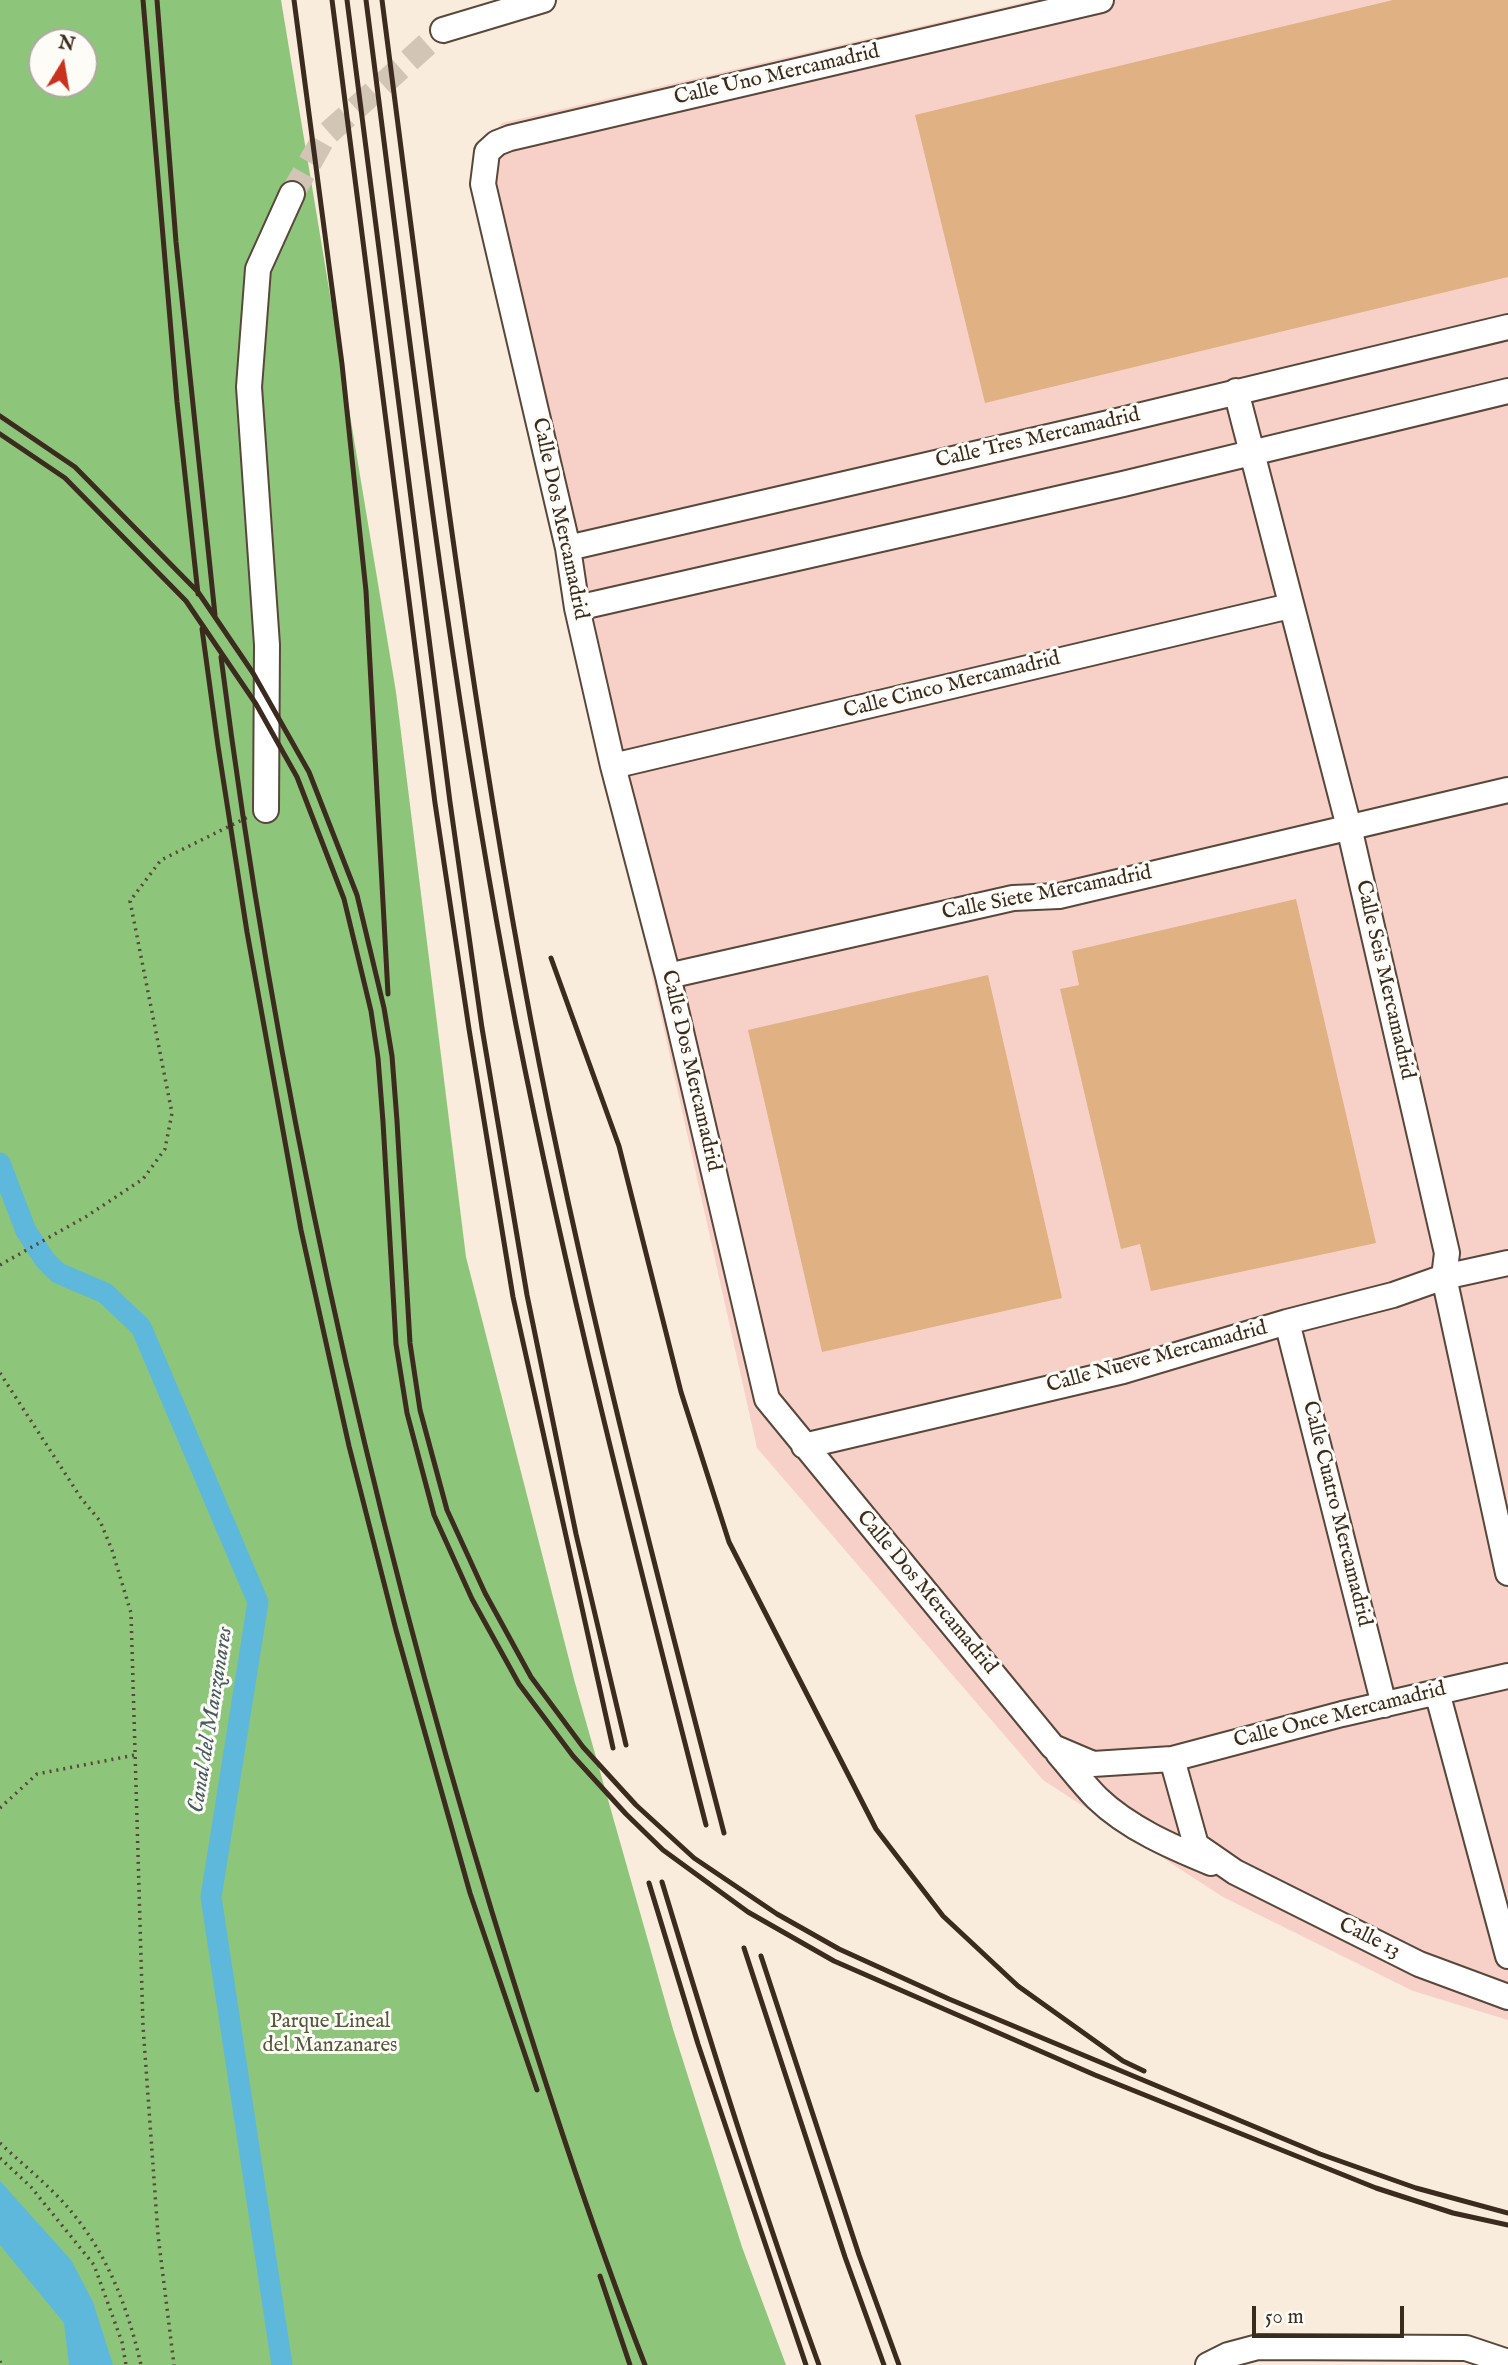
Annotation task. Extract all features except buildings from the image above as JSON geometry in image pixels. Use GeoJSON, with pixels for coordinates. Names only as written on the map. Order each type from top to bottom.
{"type":"FeatureCollection","features":[{"type":"Feature","properties":{"kind":"lane"},"geometry":{"type":"LineString","coordinates":[[443,30],[543,0]]}},
{"type":"Feature","properties":{"kind":"lane","name":"Calle Uno Mercamadrid"},"geometry":{"type":"LineString","coordinates":[[483,184],[487,152],[497,143],[510,138],[1101,0]]}},
{"type":"Feature","properties":{"kind":"lane","name":"Calle Dos Mercamadrid"},"geometry":{"type":"LineString","coordinates":[[483,184],[568,548],[577,608],[613,766],[668,976],[767,1399],[1053,1747],[1093,1764],[1172,1759]]}},
{"type":"Feature","properties":{"kind":"lane"},"geometry":{"type":"LineString","coordinates":[[266,810],[267,645],[249,387],[258,269],[292,194]]}},
{"type":"Feature","properties":{"kind":"lane","name":"Calle Tres Mercamadrid"},"geometry":{"type":"LineString","coordinates":[[568,548],[1109,423],[1508,327]]}},
{"type":"Feature","properties":{"kind":"lane","name":"Calle Seis Mercamadrid"},"geometry":{"type":"LineString","coordinates":[[1236,391],[1349,827],[1447,1253],[1444,1277],[1508,1573]]}},
{"type":"Feature","properties":{"kind":"lane"},"geometry":{"type":"LineString","coordinates":[[577,608],[1110,487],[1508,391]]}},
{"type":"Feature","properties":{"kind":"lane","name":"Calle Cinco Mercamadrid"},"geometry":{"type":"LineString","coordinates":[[613,766],[1290,606]]}},
{"type":"Feature","properties":{"kind":"lane","name":"Calle Siete Mercamadrid"},"geometry":{"type":"LineString","coordinates":[[668,976],[1013,898],[1059,896],[1508,790]]}},
{"type":"Feature","properties":{"kind":"lane","name":"Calle Nueve Mercamadrid"},"geometry":{"type":"LineString","coordinates":[[804,1446],[1123,1371],[1287,1322],[1393,1295],[1444,1277],[1508,1263]]}},
{"type":"Feature","properties":{"kind":"lane","name":"Calle Cuatro Mercamadrid"},"geometry":{"type":"LineString","coordinates":[[1287,1322],[1384,1706]]}},
{"type":"Feature","properties":{"kind":"lane","name":"Calle Once Mercamadrid"},"geometry":{"type":"LineString","coordinates":[[1172,1759],[1342,1714],[1508,1675]]}},
{"type":"Feature","properties":{"kind":"lane"},"geometry":{"type":"LineString","coordinates":[[1437,1692],[1508,1956]]}},
{"type":"Feature","properties":{"kind":"lane","name":"Calle 13"},"geometry":{"type":"LineString","coordinates":[[1053,1747],[1098,1799],[1125,1819],[1179,1850],[1235,1872],[1419,1964],[1508,1997]]}},
{"type":"Feature","properties":{"kind":"lane","name":"Calle 13"},"geometry":{"type":"LineString","coordinates":[[1172,1759],[1196,1845],[1235,1872]]}},
{"type":"Feature","properties":{"kind":"lane"},"geometry":{"type":"LineString","coordinates":[[1208,2365],[1228,2355],[1258,2347],[1466,2348],[1508,2362]]}},
{"type":"Feature","properties":{"kind":"path"},"geometry":{"type":"LineString","coordinates":[[0,1265],[87,1216],[144,1179],[165,1149],[172,1113],[130,901],[161,860],[266,810]]}},
{"type":"Feature","properties":{"kind":"path"},"geometry":{"type":"LineString","coordinates":[[0,1373],[81,1497],[100,1521],[112,1550],[131,1613],[144,2040],[158,2235],[174,2365]]}},
{"type":"Feature","properties":{"kind":"path"},"geometry":{"type":"LineString","coordinates":[[0,1808],[37,1774],[135,1755]]}},
{"type":"Feature","properties":{"kind":"path"},"geometry":{"type":"LineString","coordinates":[[0,2143],[70,2209],[107,2262],[131,2322],[141,2365]]}},
{"type":"Feature","properties":{"kind":"path"},"geometry":{"type":"LineString","coordinates":[[0,2158],[31,2187],[94,2265],[122,2342],[126,2365]]}},
{"type":"Feature","properties":{"kind":"shaded area"},"geometry":{"type":"Polygon","coordinates":[[[1034,0],[1508,0],[1508,2020],[1413,1991],[1223,1897],[1043,1780],[757,1448],[474,175],[483,149],[502,123],[1034,0]]]}},
{"type":"Feature","properties":{"kind":"green space","name":"Parque Lineal del Manzanares"},"geometry":{"type":"Polygon","coordinates":[[[0,0],[281,0],[396,692],[466,1257],[575,1683],[673,2029],[742,2247],[786,2365],[0,2365],[0,0]]]}},
{"type":"Feature","properties":{"kind":"water"},"geometry":{"type":"Polygon","coordinates":[[[0,2181],[71,2260],[93,2302],[113,2365],[69,2365],[64,2323],[0,2245],[0,2181]]]}},
{"type":"Feature","properties":{"kind":"waterway","name":"Canal del Manzanares"},"geometry":{"type":"LineString","coordinates":[[0,1163],[26,1231],[45,1260],[58,1273],[105,1293],[141,1327],[258,1602],[211,1897],[282,2365]]}},
{"type":"Feature","properties":{"kind":"tunnel"},"geometry":{"type":"LineString","coordinates":[[292,194],[325,136],[443,30]]}},
{"type":"Feature","properties":{"kind":"railway"},"geometry":{"type":"LineString","coordinates":[[143,0],[177,402],[198,594]]}},
{"type":"Feature","properties":{"kind":"railway"},"geometry":{"type":"LineString","coordinates":[[157,0],[176,242],[215,615]]}},
{"type":"Feature","properties":{"kind":"railway"},"geometry":{"type":"LineString","coordinates":[[294,0],[342,364],[366,591],[388,994]]}},
{"type":"Feature","properties":{"kind":"railway"},"geometry":{"type":"LineString","coordinates":[[332,0],[435,803],[469,1029],[513,1297],[613,1748]]}},
{"type":"Feature","properties":{"kind":"railway"},"geometry":{"type":"LineString","coordinates":[[347,0],[450,802],[482,1028],[527,1295],[576,1534],[626,1745]]}},
{"type":"Feature","properties":{"kind":"railway"},"geometry":{"type":"LineString","coordinates":[[366,0],[415,386],[451,642],[492,898],[537,1126],[581,1326],[706,1825]]}},
{"type":"Feature","properties":{"kind":"railway"},"geometry":{"type":"LineString","coordinates":[[382,0],[467,639],[531,1021],[596,1327],[724,1833]]}},
{"type":"Feature","properties":{"kind":"railway"},"geometry":{"type":"LineString","coordinates":[[0,416],[75,467],[198,592],[253,673],[309,772],[357,895],[384,1008],[392,1056],[410,1343],[420,1410],[447,1510],[485,1593],[531,1677],[583,1747],[636,1805],[694,1858],[777,1914],[839,1949],[949,1999],[1320,2154],[1416,2188],[1508,2213]]}},
{"type":"Feature","properties":{"kind":"railway"},"geometry":{"type":"LineString","coordinates":[[0,434],[65,478],[186,601],[256,704],[297,777],[344,899],[371,1011],[383,1122],[396,1344],[407,1413],[434,1515],[472,1599],[519,1684],[573,1756],[663,1850],[748,1912],[834,1961],[1095,2075],[1376,2188],[1453,2213],[1508,2225]]}},
{"type":"Feature","properties":{"kind":"railway"},"geometry":{"type":"LineString","coordinates":[[202,629],[247,932],[301,1230],[349,1446],[396,1630],[470,1893],[537,2090]]}},
{"type":"Feature","properties":{"kind":"railway"},"geometry":{"type":"LineString","coordinates":[[221,657],[269,975],[330,1290],[366,1447],[405,1603],[492,1912],[583,2196],[645,2365]]}},
{"type":"Feature","properties":{"kind":"railway"},"geometry":{"type":"LineString","coordinates":[[551,958],[619,1146],[681,1392],[729,1542],[876,1829],[943,1916],[1018,1986],[1123,2061],[1144,2071]]}},
{"type":"Feature","properties":{"kind":"railway"},"geometry":{"type":"LineString","coordinates":[[662,1882],[737,2125],[819,2365]]}},
{"type":"Feature","properties":{"kind":"railway"},"geometry":{"type":"LineString","coordinates":[[649,1883],[698,2044],[806,2365]]}},
{"type":"Feature","properties":{"kind":"railway"},"geometry":{"type":"LineString","coordinates":[[744,1948],[845,2257],[884,2365]]}},
{"type":"Feature","properties":{"kind":"railway"},"geometry":{"type":"LineString","coordinates":[[761,1956],[859,2255],[899,2365]]}},
{"type":"Feature","properties":{"kind":"railway"},"geometry":{"type":"LineString","coordinates":[[600,2276],[630,2365]]}}]}
